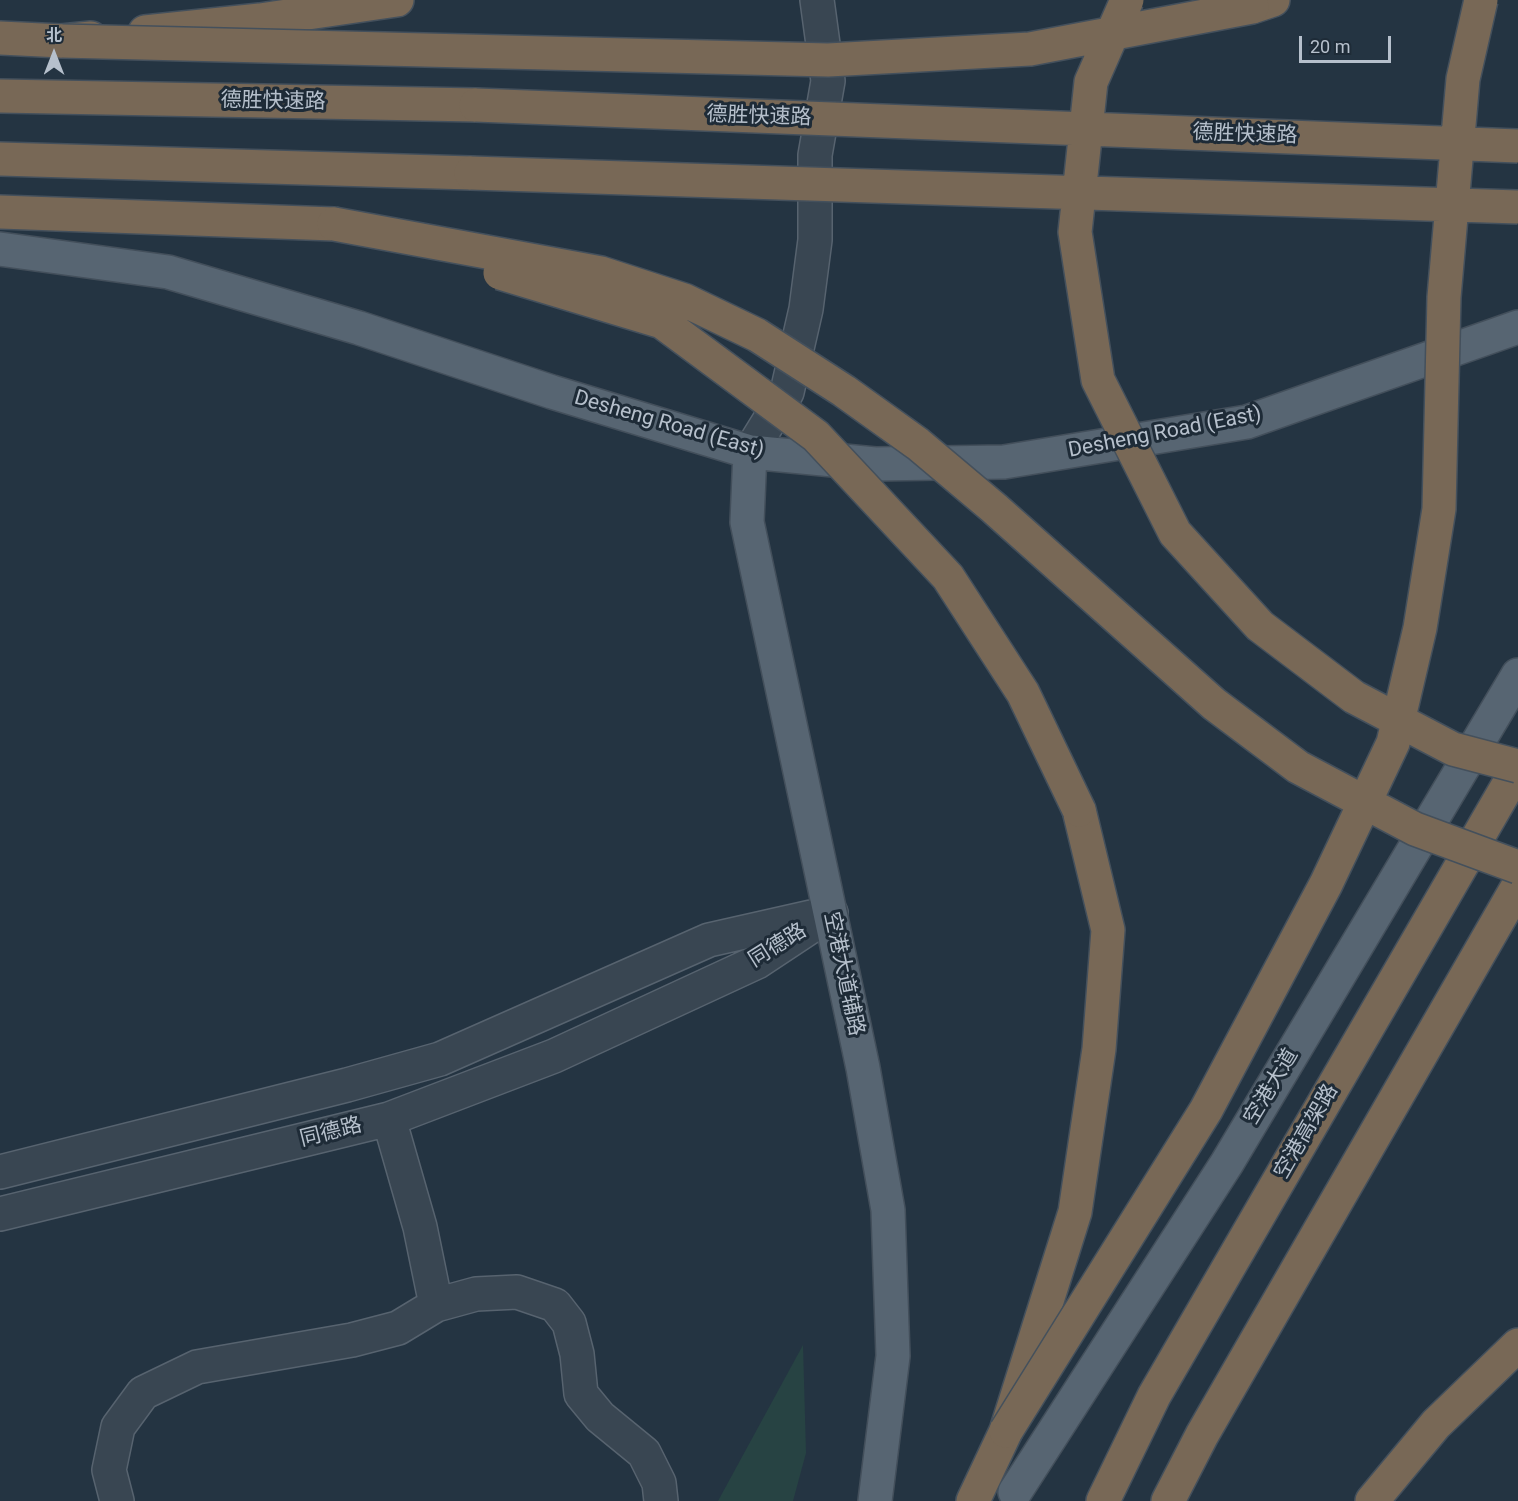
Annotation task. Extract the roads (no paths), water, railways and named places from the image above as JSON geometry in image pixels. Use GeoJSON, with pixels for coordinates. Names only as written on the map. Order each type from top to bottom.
{"type":"FeatureCollection","features":[{"type":"Feature","properties":{"kind":"highway"},"geometry":{"type":"LineString","coordinates":[[62,41],[260,20],[397,0]]}},
{"type":"Feature","properties":{"kind":"highway"},"geometry":{"type":"LineString","coordinates":[[1127,0],[1091,82],[1075,232],[1098,380],[1175,533],[1260,627],[1354,697],[1453,749],[1518,767]]}},
{"type":"Feature","properties":{"kind":"highway"},"geometry":{"type":"LineString","coordinates":[[0,38],[828,60],[1030,49],[1252,7],[1273,0]]}},
{"type":"Feature","properties":{"kind":"highway"},"geometry":{"type":"LineString","coordinates":[[973,1501],[1006,1431],[1206,1110],[1326,884],[1393,743],[1420,627],[1439,509],[1444,297],[1463,79],[1480,0]]}},
{"type":"Feature","properties":{"kind":"highway","name":"德胜快速路"},"geometry":{"type":"LineString","coordinates":[[0,96],[476,105],[1518,146]]}},
{"type":"Feature","properties":{"kind":"highway"},"geometry":{"type":"LineString","coordinates":[[0,159],[1518,207]]}},
{"type":"Feature","properties":{"kind":"highway"},"geometry":{"type":"LineString","coordinates":[[0,212],[334,224],[601,273],[684,300],[757,335],[844,391],[918,444],[994,508],[1214,704],[1298,766],[1415,829],[1518,867]]}},
{"type":"Feature","properties":{"kind":"highway"},"geometry":{"type":"LineString","coordinates":[[334,224],[662,322],[816,436],[948,577],[1023,693],[1079,810],[1108,930],[1099,1049],[1075,1212],[1006,1431]]}},
{"type":"Feature","properties":{"kind":"highway","name":"空港高架路"},"geometry":{"type":"LineString","coordinates":[[1103,1501],[1154,1396],[1518,767]]}},
{"type":"Feature","properties":{"kind":"highway"},"geometry":{"type":"LineString","coordinates":[[1168,1501],[1202,1435],[1518,886]]}},
{"type":"Feature","properties":{"kind":"highway"},"geometry":{"type":"LineString","coordinates":[[1372,1501],[1436,1424],[1518,1345]]}},
{"type":"Feature","properties":{"kind":"main road","name":"Desheng Road (East)"},"geometry":{"type":"LineString","coordinates":[[0,249],[168,272],[359,328],[552,392],[750,453],[875,464],[1004,462],[1247,422],[1518,327]]}},
{"type":"Feature","properties":{"kind":"main road","name":"空港大道辅路"},"geometry":{"type":"LineString","coordinates":[[750,453],[747,522],[863,1068],[888,1210],[893,1356],[875,1501]]}},
{"type":"Feature","properties":{"kind":"main road","name":"空港大道"},"geometry":{"type":"LineString","coordinates":[[1015,1491],[1227,1163],[1518,675]]}},
{"type":"Feature","properties":{"kind":"street"},"geometry":{"type":"LineString","coordinates":[[750,453],[787,392],[806,309],[815,240],[815,155],[828,81],[817,0]]}},
{"type":"Feature","properties":{"kind":"street","name":"同德路"},"geometry":{"type":"LineString","coordinates":[[0,1214],[389,1119],[554,1056],[736,972],[757,962],[831,913]]}},
{"type":"Feature","properties":{"kind":"street","name":"同德路"},"geometry":{"type":"LineString","coordinates":[[0,1172],[338,1088],[440,1059],[709,939],[831,913]]}},
{"type":"Feature","properties":{"kind":"street"},"geometry":{"type":"LineString","coordinates":[[389,1119],[420,1227],[436,1305]]}},
{"type":"Feature","properties":{"kind":"street"},"geometry":{"type":"LineString","coordinates":[[117,1501],[109,1470],[118,1426],[142,1393],[197,1367],[352,1340],[398,1328],[436,1305],[476,1294],[517,1292],[555,1305],[569,1323],[577,1353],[581,1394],[600,1417],[644,1454],[659,1483],[662,1501]]}}]}
